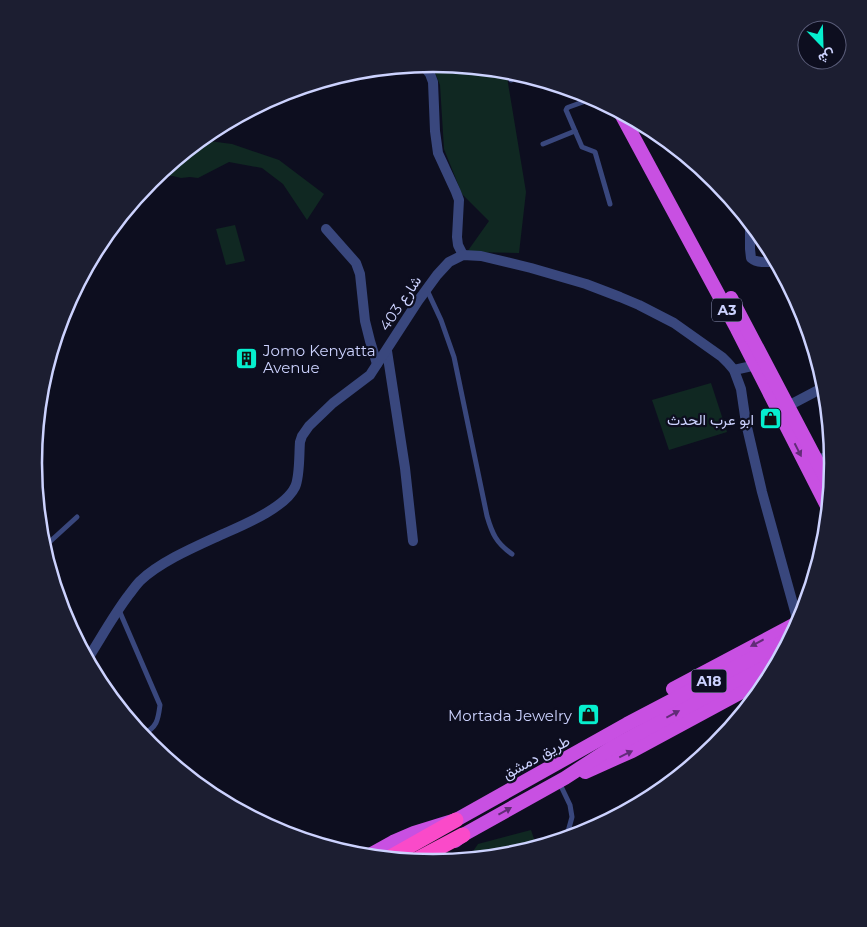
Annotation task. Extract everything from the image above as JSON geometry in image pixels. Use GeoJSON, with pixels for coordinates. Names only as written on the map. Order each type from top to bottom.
{"type":"FeatureCollection","features":[{"type":"Feature","properties":{"kind":"highway","name":"A3"},"geometry":{"type":"LineString","coordinates":[[627,124],[760,363],[788,406],[824,475]]}},
{"type":"Feature","properties":{"kind":"highway","name":"A3"},"geometry":{"type":"LineString","coordinates":[[641,132],[760,363],[823,497]]}},
{"type":"Feature","properties":{"kind":"highway"},"geometry":{"type":"LineString","coordinates":[[542,772],[561,753],[584,737],[788,627]]}},
{"type":"Feature","properties":{"kind":"highway","name":"طريق دمشق"},"geometry":{"type":"LineString","coordinates":[[439,854],[463,835],[562,779],[611,748],[629,730],[780,644]]}},
{"type":"Feature","properties":{"kind":"highway","name":"طريق دمشق"},"geometry":{"type":"LineString","coordinates":[[377,850],[414,833],[456,820],[542,772],[770,662]]}},
{"type":"Feature","properties":{"kind":"highway"},"geometry":{"type":"LineString","coordinates":[[562,779],[591,770],[632,751],[757,683]]}},
{"type":"Feature","properties":{"kind":"highway"},"geometry":{"type":"LineString","coordinates":[[398,853],[456,820]]}},
{"type":"Feature","properties":{"kind":"highway"},"geometry":{"type":"LineString","coordinates":[[427,854],[463,835]]}},
{"type":"Feature","properties":{"kind":"street"},"geometry":{"type":"LineString","coordinates":[[429,72],[433,82],[438,153],[459,200],[457,238],[458,245],[463,254],[473,254],[564,277],[639,305],[683,329],[722,357],[734,370],[740,389],[764,500],[796,609]]}},
{"type":"Feature","properties":{"kind":"street"},"geometry":{"type":"LineString","coordinates":[[326,229],[356,262],[360,274],[365,321],[377,364]]}},
{"type":"Feature","properties":{"kind":"street"},"geometry":{"type":"LineString","coordinates":[[750,233],[752,258],[760,262],[768,261]]}},
{"type":"Feature","properties":{"kind":"street","name":"شارع 403"},"geometry":{"type":"LineString","coordinates":[[92,653],[119,609],[139,581],[161,565],[264,514],[290,495],[297,481],[300,442],[309,426],[333,403],[370,374],[426,290],[444,267],[463,254]]}},
{"type":"Feature","properties":{"kind":"street"},"geometry":{"type":"LineString","coordinates":[[386,350],[405,468],[413,541]]}},
{"type":"Feature","properties":{"kind":"street"},"geometry":{"type":"LineString","coordinates":[[734,370],[760,363]]}},
{"type":"Feature","properties":{"kind":"street"},"geometry":{"type":"LineString","coordinates":[[788,406],[818,390]]}},
{"type":"Feature","properties":{"kind":"lane"},"geometry":{"type":"LineString","coordinates":[[583,102],[566,110],[582,147],[595,152],[610,204]]}},
{"type":"Feature","properties":{"kind":"lane"},"geometry":{"type":"LineString","coordinates":[[543,144],[575,130]]}},
{"type":"Feature","properties":{"kind":"lane"},"geometry":{"type":"LineString","coordinates":[[426,290],[444,327],[454,357],[490,527],[499,544],[512,554]]}},
{"type":"Feature","properties":{"kind":"lane"},"geometry":{"type":"LineString","coordinates":[[815,459],[824,455]]}},
{"type":"Feature","properties":{"kind":"lane"},"geometry":{"type":"LineString","coordinates":[[50,541],[77,517]]}},
{"type":"Feature","properties":{"kind":"lane"},"geometry":{"type":"LineString","coordinates":[[119,609],[160,705],[158,721],[149,731]]}},
{"type":"Feature","properties":{"kind":"lane"},"geometry":{"type":"LineString","coordinates":[[562,779],[572,817],[568,831]]}},
{"type":"Feature","properties":{"kind":"green space"},"geometry":{"type":"Polygon","coordinates":[[[434,72],[459,73],[507,80],[526,192],[519,253],[467,252],[489,221],[462,194],[444,149],[440,85],[434,72]]]}},
{"type":"Feature","properties":{"kind":"green space"},"geometry":{"type":"Polygon","coordinates":[[[211,141],[232,144],[279,160],[324,194],[307,220],[283,184],[262,168],[229,162],[198,178],[169,176],[211,141]]]}},
{"type":"Feature","properties":{"kind":"green space"},"geometry":{"type":"Polygon","coordinates":[[[235,225],[245,261],[226,265],[216,229],[235,225]]]}},
{"type":"Feature","properties":{"kind":"green space"},"geometry":{"type":"Polygon","coordinates":[[[711,383],[727,432],[669,450],[652,400],[711,383]]]}},
{"type":"Feature","properties":{"kind":"green space"},"geometry":{"type":"Polygon","coordinates":[[[531,830],[535,841],[472,852],[478,844],[531,830]]]}},
{"type":"Feature","properties":{"kind":"place","name":"Jomo Kenyatta Avenue"},"geometry":{"type":"Point","coordinates":[247,359]}},
{"type":"Feature","properties":{"kind":"place","name":"ابو عرب الحدث"},"geometry":{"type":"Point","coordinates":[770,419]}},
{"type":"Feature","properties":{"kind":"place","name":"Mortada Jewelry"},"geometry":{"type":"Point","coordinates":[588,715]}}]}
